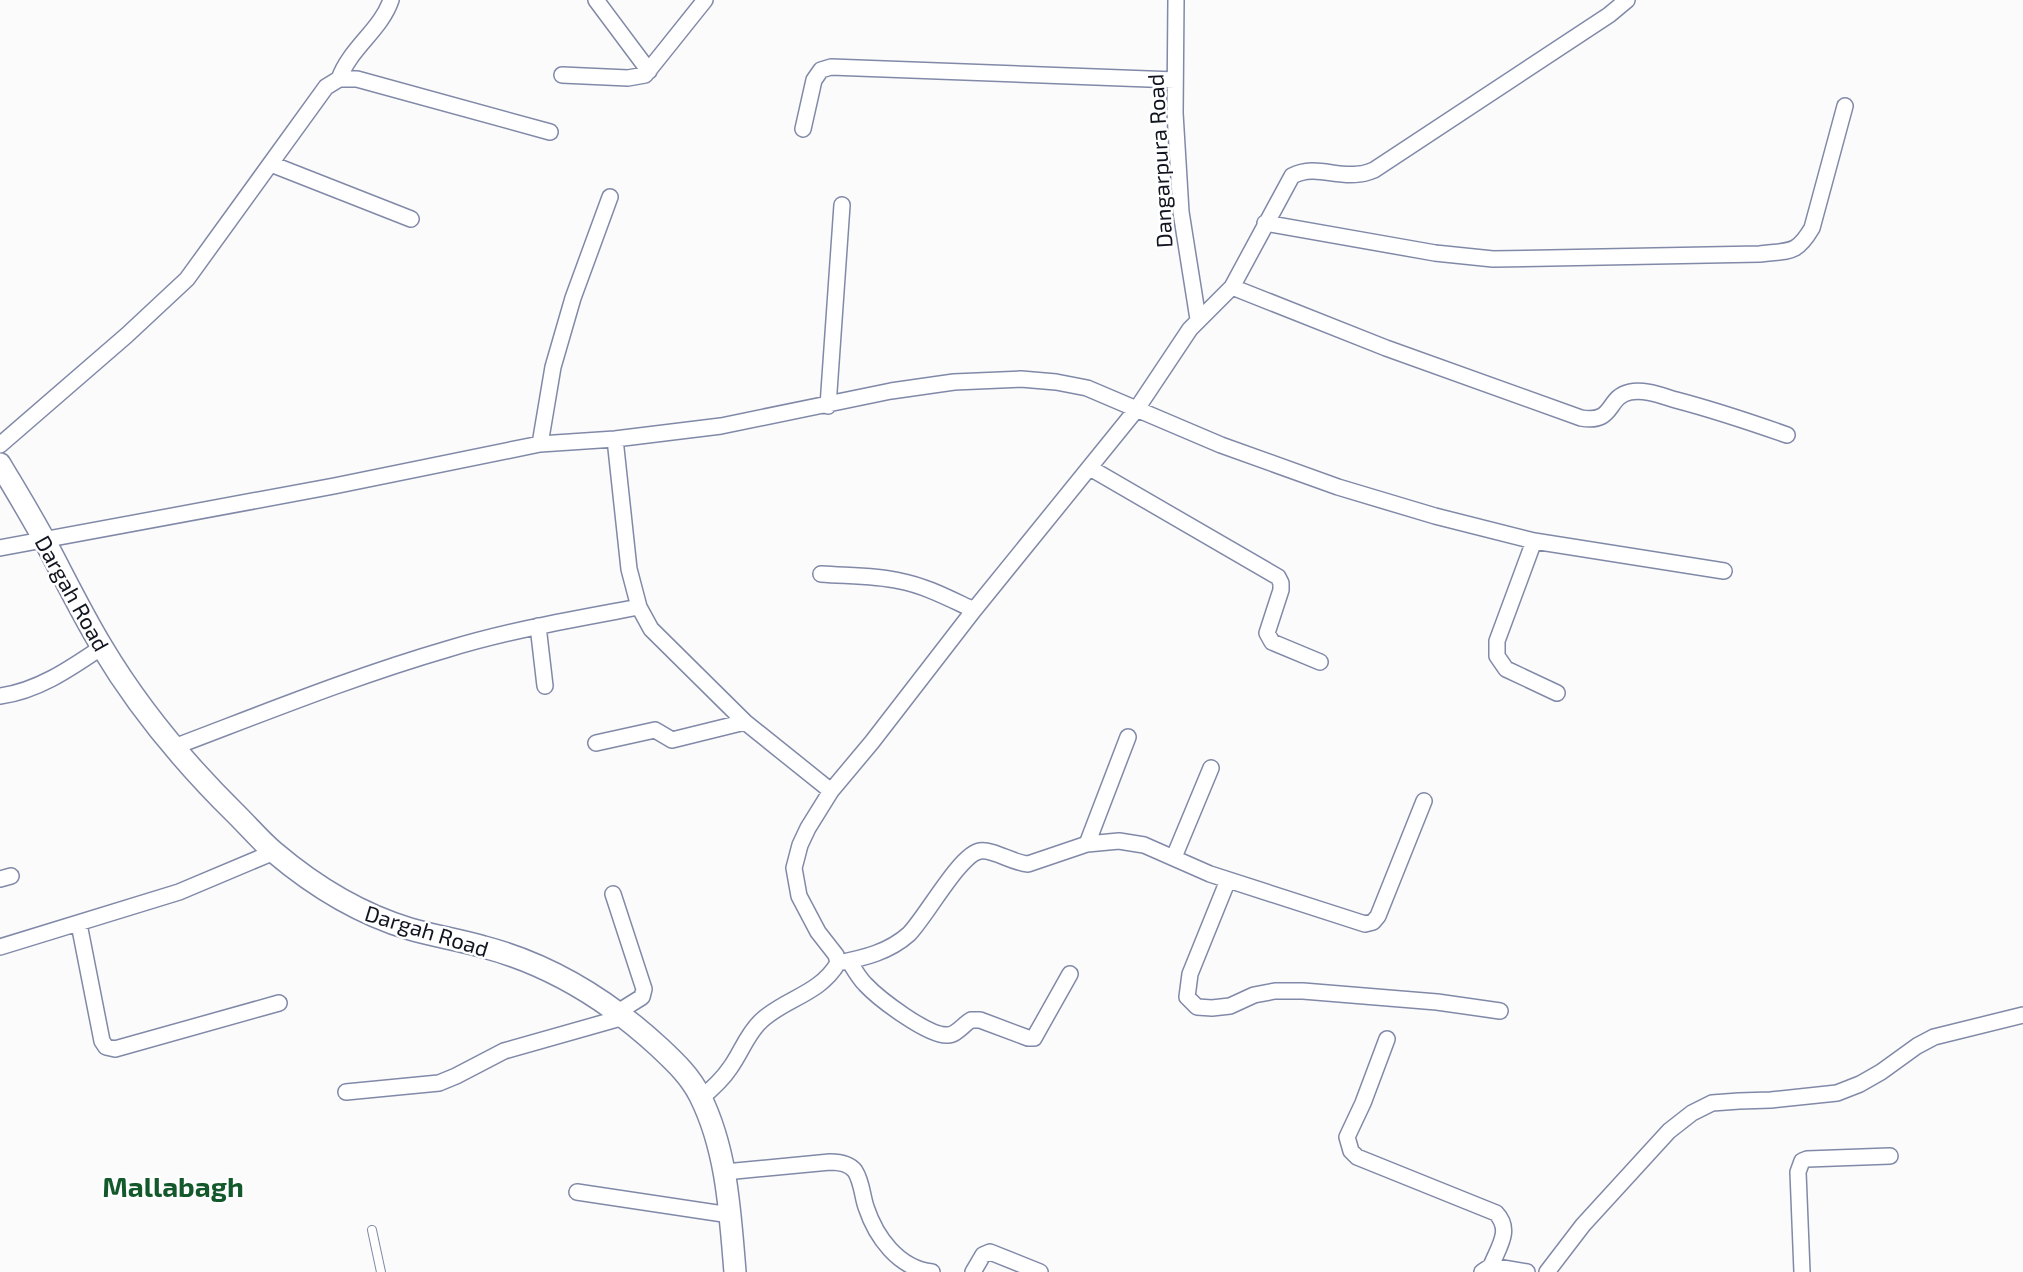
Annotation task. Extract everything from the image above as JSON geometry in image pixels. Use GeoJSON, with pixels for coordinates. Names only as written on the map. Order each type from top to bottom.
{"type":"FeatureCollection","features":[{"type":"Feature","properties":{"kind":"street"},"geometry":{"type":"LineString","coordinates":[[339,79],[349,58],[388,10],[391,0]]}},
{"type":"Feature","properties":{"kind":"street"},"geometry":{"type":"LineString","coordinates":[[596,0],[650,71]]}},
{"type":"Feature","properties":{"kind":"street"},"geometry":{"type":"LineString","coordinates":[[562,75],[628,78],[638,77],[650,71],[705,0]]}},
{"type":"Feature","properties":{"kind":"street","name":"Dangarpura Road"},"geometry":{"type":"LineString","coordinates":[[1176,0],[1174,113],[1181,212],[1198,319]]}},
{"type":"Feature","properties":{"kind":"street"},"geometry":{"type":"LineString","coordinates":[[1070,974],[1034,1038],[1028,1038],[980,1020],[971,1020],[952,1035],[944,1035],[922,1026],[888,1005],[836,955],[818,932],[800,896],[794,868],[800,844],[808,828],[831,791],[974,610],[1137,410],[1175,349],[1198,319],[1232,287],[1292,176],[1301,171],[1318,170],[1358,175],[1374,171],[1609,15],[1627,0]]}},
{"type":"Feature","properties":{"kind":"street"},"geometry":{"type":"LineString","coordinates":[[803,129],[814,80],[821,70],[831,67],[1175,80]]}},
{"type":"Feature","properties":{"kind":"street"},"geometry":{"type":"LineString","coordinates":[[0,445],[127,335],[187,279],[326,87],[339,79],[357,79],[550,132]]}},
{"type":"Feature","properties":{"kind":"street"},"geometry":{"type":"LineString","coordinates":[[1265,223],[1435,253],[1493,259],[1760,254],[1790,250],[1802,245],[1812,228],[1845,106]]}},
{"type":"Feature","properties":{"kind":"street"},"geometry":{"type":"LineString","coordinates":[[271,164],[411,219]]}},
{"type":"Feature","properties":{"kind":"street"},"geometry":{"type":"LineString","coordinates":[[540,444],[553,367],[573,298],[610,197]]}},
{"type":"Feature","properties":{"kind":"street"},"geometry":{"type":"LineString","coordinates":[[828,406],[842,205]]}},
{"type":"Feature","properties":{"kind":"street"},"geometry":{"type":"LineString","coordinates":[[1232,287],[1386,348],[1581,418],[1594,420],[1606,415],[1614,402],[1629,392],[1646,392],[1721,412],[1787,435]]}},
{"type":"Feature","properties":{"kind":"street"},"geometry":{"type":"LineString","coordinates":[[0,548],[540,444],[615,439],[721,426],[828,406],[891,391],[954,382],[1021,379],[1087,388],[1221,445],[1338,487],[1435,516],[1534,541],[1724,571]]}},
{"type":"Feature","properties":{"kind":"street"},"geometry":{"type":"LineString","coordinates":[[615,439],[629,569],[639,607],[651,629],[745,722],[831,791]]}},
{"type":"Feature","properties":{"kind":"street","name":"Dargah Road"},"geometry":{"type":"LineString","coordinates":[[0,464],[45,541],[102,647],[174,747],[206,784],[274,852],[310,880],[358,909],[410,929],[484,947],[538,965],[580,986],[621,1014],[679,1066],[692,1081],[701,1098],[725,1172],[735,1272]]}},
{"type":"Feature","properties":{"kind":"street"},"geometry":{"type":"LineString","coordinates":[[1090,468],[1278,577],[1281,590],[1267,633],[1268,637],[1272,642],[1320,662]]}},
{"type":"Feature","properties":{"kind":"street"},"geometry":{"type":"LineString","coordinates":[[1534,541],[1497,641],[1497,656],[1506,669],[1557,693]]}},
{"type":"Feature","properties":{"kind":"street"},"geometry":{"type":"LineString","coordinates":[[821,574],[880,577],[901,581],[928,589],[974,610]]}},
{"type":"Feature","properties":{"kind":"street"},"geometry":{"type":"LineString","coordinates":[[174,747],[372,673],[447,649],[538,626],[639,607]]}},
{"type":"Feature","properties":{"kind":"street"},"geometry":{"type":"LineString","coordinates":[[538,626],[545,686]]}},
{"type":"Feature","properties":{"kind":"street"},"geometry":{"type":"LineString","coordinates":[[0,696],[38,686],[70,669],[102,647]]}},
{"type":"Feature","properties":{"kind":"street"},"geometry":{"type":"LineString","coordinates":[[596,743],[655,730],[672,740],[745,722]]}},
{"type":"Feature","properties":{"kind":"street"},"geometry":{"type":"LineString","coordinates":[[1087,844],[1128,737]]}},
{"type":"Feature","properties":{"kind":"street"},"geometry":{"type":"LineString","coordinates":[[1173,857],[1211,768]]}},
{"type":"Feature","properties":{"kind":"street"},"geometry":{"type":"LineString","coordinates":[[701,1098],[718,1084],[760,1022],[771,1013],[817,987],[844,962],[865,958],[895,945],[910,933],[962,863],[974,852],[983,850],[1019,864],[1028,864],[1087,844],[1119,841],[1144,845],[1210,874],[1365,924],[1373,922],[1378,916],[1424,801]]}},
{"type":"Feature","properties":{"kind":"street"},"geometry":{"type":"LineString","coordinates":[[0,947],[179,892],[274,852]]}},
{"type":"Feature","properties":{"kind":"street"},"geometry":{"type":"LineString","coordinates":[[1228,880],[1190,975],[1187,997],[1197,1006],[1230,1006],[1254,995],[1275,991],[1294,991],[1437,1002],[1500,1011]]}},
{"type":"Feature","properties":{"kind":"street"},"geometry":{"type":"LineString","coordinates":[[346,1092],[439,1083],[504,1051],[621,1014],[642,997],[644,989],[613,894]]}},
{"type":"Feature","properties":{"kind":"street"},"geometry":{"type":"LineString","coordinates":[[79,924],[102,1041],[106,1047],[115,1050],[279,1003]]}},
{"type":"Feature","properties":{"kind":"street"},"geometry":{"type":"LineString","coordinates":[[1547,1272],[1583,1225],[1669,1131],[1692,1113],[1712,1103],[1771,1101],[1836,1093],[1860,1084],[1934,1037],[2023,1015]]}},
{"type":"Feature","properties":{"kind":"street"},"geometry":{"type":"LineString","coordinates":[[1388,1039],[1347,1137],[1347,1144],[1357,1157],[1479,1204],[1496,1213],[1504,1222],[1505,1230],[1487,1269],[1527,1272]]}},
{"type":"Feature","properties":{"kind":"street"},"geometry":{"type":"LineString","coordinates":[[1802,1272],[1798,1172],[1802,1161],[1890,1156]]}},
{"type":"Feature","properties":{"kind":"street"},"geometry":{"type":"LineString","coordinates":[[725,1172],[830,1162],[844,1163],[854,1170],[872,1222],[883,1241],[910,1266],[932,1272]]}},
{"type":"Feature","properties":{"kind":"street"},"geometry":{"type":"LineString","coordinates":[[577,1192],[730,1215]]}},
{"type":"Feature","properties":{"kind":"street"},"geometry":{"type":"LineString","coordinates":[[974,1272],[984,1255],[990,1252],[1040,1272]]}},
{"type":"Feature","properties":{"kind":"lane"},"geometry":{"type":"LineString","coordinates":[[372,1230],[381,1272]]}},
{"type":"Feature","properties":{"kind":"district","name":"Mallabagh"},"geometry":{"type":"Point","coordinates":[173,1186]}}]}
